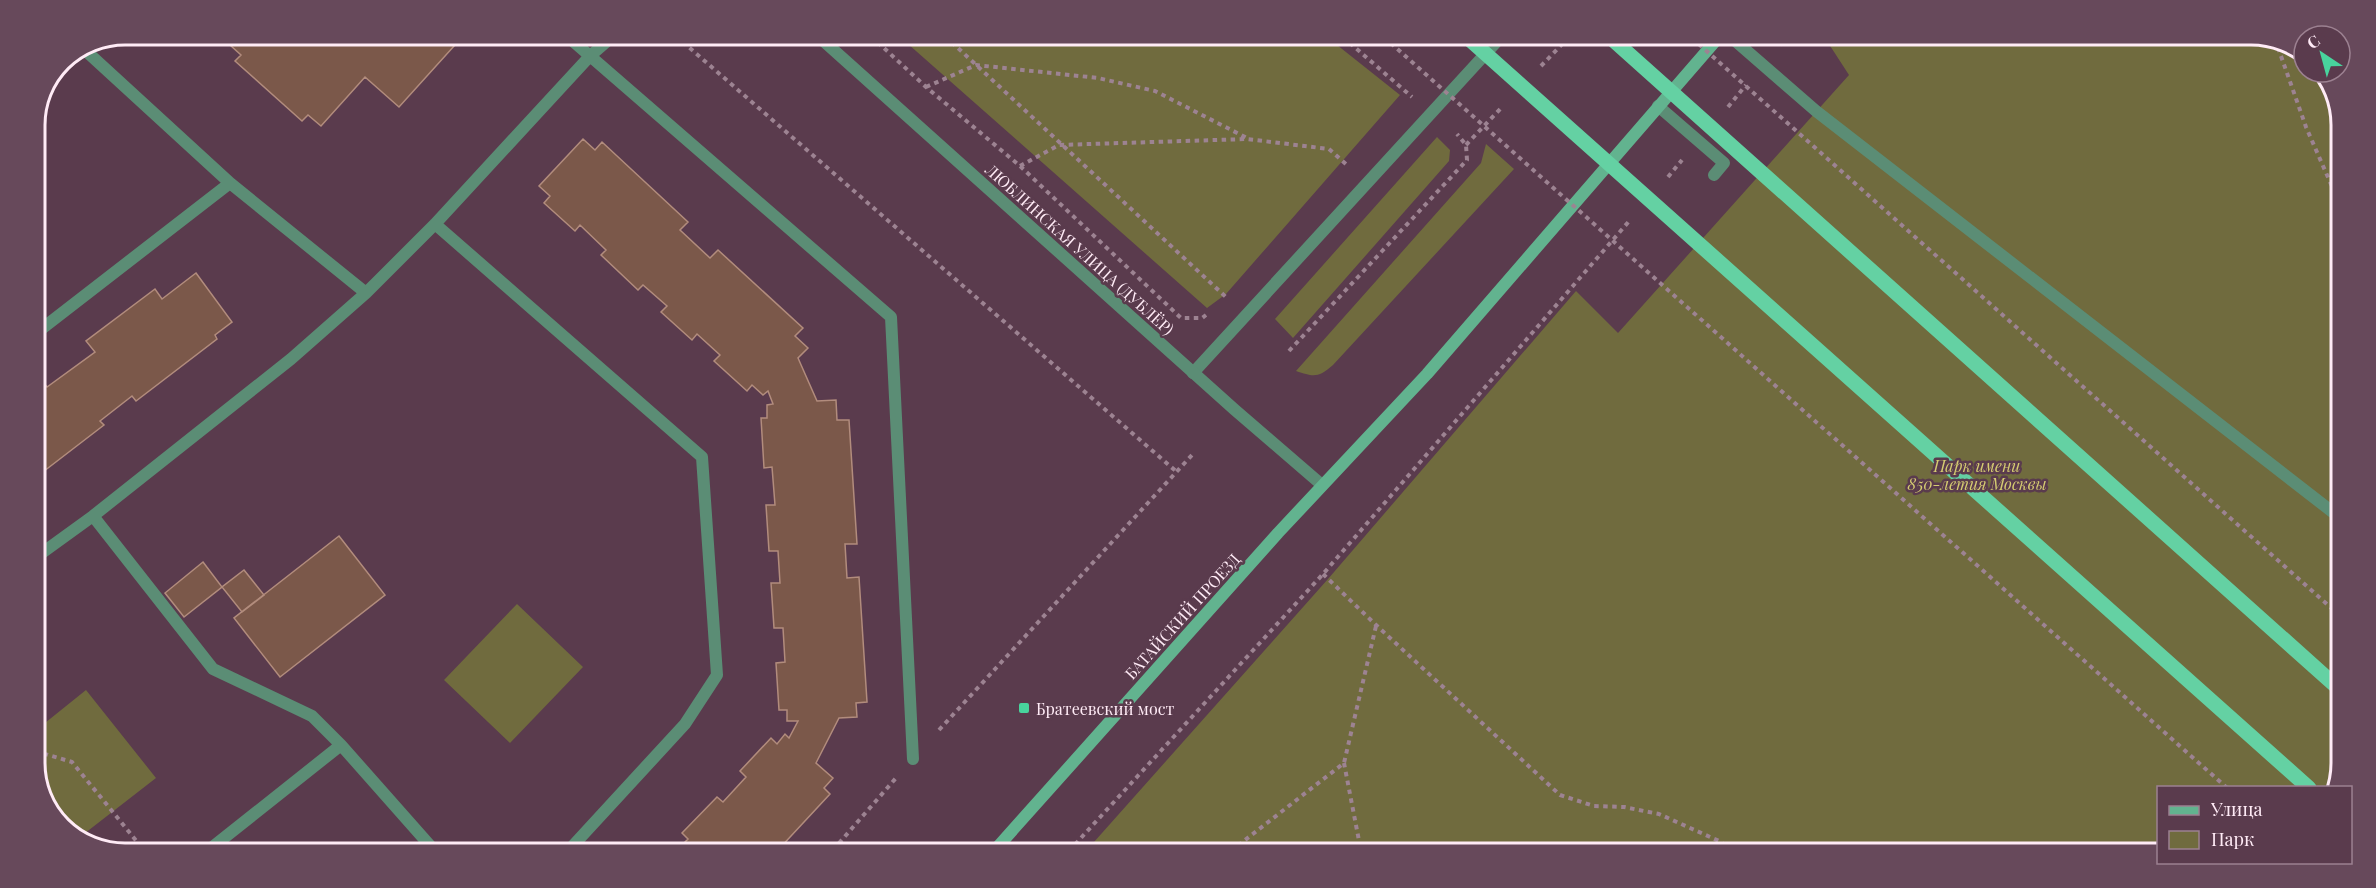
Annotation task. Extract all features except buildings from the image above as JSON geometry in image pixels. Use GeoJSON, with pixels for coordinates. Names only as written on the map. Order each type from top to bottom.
{"type":"FeatureCollection","features":[{"type":"Feature","properties":{"kind":"main road"},"geometry":{"type":"LineString","coordinates":[[1476,45],[2307,786]]}},
{"type":"Feature","properties":{"kind":"main road"},"geometry":{"type":"LineString","coordinates":[[1619,45],[2331,682]]}},
{"type":"Feature","properties":{"kind":"main road","name":"БАТАЙСКИЙ ПРОЕЗД"},"geometry":{"type":"LineString","coordinates":[[1001,843],[1323,485],[1427,374],[1712,45]]}},
{"type":"Feature","properties":{"kind":"street"},"geometry":{"type":"LineString","coordinates":[[577,45],[891,317],[913,759]]}},
{"type":"Feature","properties":{"kind":"street"},"geometry":{"type":"LineString","coordinates":[[45,551],[93,516],[291,359],[366,293],[435,224],[603,45]]}},
{"type":"Feature","properties":{"kind":"street","name":"ЛЮБЛИНСКАЯ УЛИЦА (ДУБЛЁР)"},"geometry":{"type":"LineString","coordinates":[[828,45],[1193,373],[1323,485]]}},
{"type":"Feature","properties":{"kind":"street"},"geometry":{"type":"LineString","coordinates":[[1193,373],[1494,45]]}},
{"type":"Feature","properties":{"kind":"street"},"geometry":{"type":"LineString","coordinates":[[1740,45],[1826,118],[2331,512]]}},
{"type":"Feature","properties":{"kind":"street"},"geometry":{"type":"LineString","coordinates":[[89,54],[230,183],[366,293]]}},
{"type":"Feature","properties":{"kind":"street"},"geometry":{"type":"LineString","coordinates":[[1658,106],[1724,163],[1714,175]]}},
{"type":"Feature","properties":{"kind":"street"},"geometry":{"type":"LineString","coordinates":[[45,326],[230,183]]}},
{"type":"Feature","properties":{"kind":"street"},"geometry":{"type":"LineString","coordinates":[[435,224],[702,457],[717,675],[685,724],[575,843]]}},
{"type":"Feature","properties":{"kind":"street"},"geometry":{"type":"LineString","coordinates":[[93,516],[213,669],[312,716],[341,744],[428,843]]}},
{"type":"Feature","properties":{"kind":"street"},"geometry":{"type":"LineString","coordinates":[[217,843],[341,744]]}},
{"type":"Feature","properties":{"kind":"path"},"geometry":{"type":"LineString","coordinates":[[686,45],[1178,473]]}},
{"type":"Feature","properties":{"kind":"path"},"geometry":{"type":"LineString","coordinates":[[881,45],[926,87],[1020,166],[1181,318],[1202,318],[1211,312]]}},
{"type":"Feature","properties":{"kind":"path"},"geometry":{"type":"LineString","coordinates":[[955,45],[1059,145],[1227,299],[1219,305]]}},
{"type":"Feature","properties":{"kind":"path"},"geometry":{"type":"LineString","coordinates":[[1352,45],[1412,98]]}},
{"type":"Feature","properties":{"kind":"path"},"geometry":{"type":"LineString","coordinates":[[1393,45],[2225,786]]}},
{"type":"Feature","properties":{"kind":"path"},"geometry":{"type":"LineString","coordinates":[[1700,45],[2331,608]]}},
{"type":"Feature","properties":{"kind":"path"},"geometry":{"type":"LineString","coordinates":[[1667,178],[1780,45]]}},
{"type":"Feature","properties":{"kind":"path"},"geometry":{"type":"LineString","coordinates":[[2279,50],[2306,128],[2331,184]]}},
{"type":"Feature","properties":{"kind":"path"},"geometry":{"type":"LineString","coordinates":[[926,87],[976,65],[1098,78],[1155,91],[1247,139]]}},
{"type":"Feature","properties":{"kind":"path"},"geometry":{"type":"LineString","coordinates":[[1289,351],[1467,160],[1466,145],[1457,134]]}},
{"type":"Feature","properties":{"kind":"path"},"geometry":{"type":"LineString","coordinates":[[1020,166],[1059,145],[1247,139],[1329,149],[1350,168]]}},
{"type":"Feature","properties":{"kind":"path"},"geometry":{"type":"LineString","coordinates":[[1077,843],[1323,574],[1636,214]]}},
{"type":"Feature","properties":{"kind":"path"},"geometry":{"type":"LineString","coordinates":[[839,843],[913,759],[1178,473],[1192,455]]}},
{"type":"Feature","properties":{"kind":"path"},"geometry":{"type":"LineString","coordinates":[[1323,574],[1560,795],[1594,806],[1624,807],[1659,814],[1722,843]]}},
{"type":"Feature","properties":{"kind":"path"},"geometry":{"type":"LineString","coordinates":[[1360,843],[1344,763],[1376,625]]}},
{"type":"Feature","properties":{"kind":"path"},"geometry":{"type":"LineString","coordinates":[[45,754],[72,762],[138,843]]}},
{"type":"Feature","properties":{"kind":"path"},"geometry":{"type":"LineString","coordinates":[[1241,843],[1344,763]]}},
{"type":"Feature","properties":{"kind":"green space"},"geometry":{"type":"Polygon","coordinates":[[[909,45],[1337,45],[1400,95],[1226,294],[1207,308],[909,45]]]}},
{"type":"Feature","properties":{"kind":"green space","name":"Парк имени 850-летия Москвы"},"geometry":{"type":"Polygon","coordinates":[[[1830,45],[2251,45],[2277,49],[2292,56],[2292,84],[2320,84],[2327,99],[2331,120],[2331,763],[2328,786],[2157,786],[2157,843],[1093,843],[1328,579],[1576,291],[1618,333],[1849,75],[1830,45]]]}},
{"type":"Feature","properties":{"kind":"green space"},"geometry":{"type":"Polygon","coordinates":[[[1437,137],[1450,150],[1449,161],[1293,338],[1275,319],[1437,137]]]}},
{"type":"Feature","properties":{"kind":"green space"},"geometry":{"type":"Polygon","coordinates":[[[1486,144],[1514,169],[1333,365],[1316,375],[1296,371],[1481,163],[1486,144]]]}},
{"type":"Feature","properties":{"kind":"green space"},"geometry":{"type":"Polygon","coordinates":[[[517,604],[583,667],[510,743],[444,680],[517,604]]]}},
{"type":"Feature","properties":{"kind":"green space"},"geometry":{"type":"Polygon","coordinates":[[[86,690],[156,778],[85,833],[68,820],[51,794],[45,768],[45,723],[86,690]]]}},
{"type":"Feature","properties":{"kind":"place","name":"Братеевский мост"},"geometry":{"type":"Point","coordinates":[1024,708]}}]}
